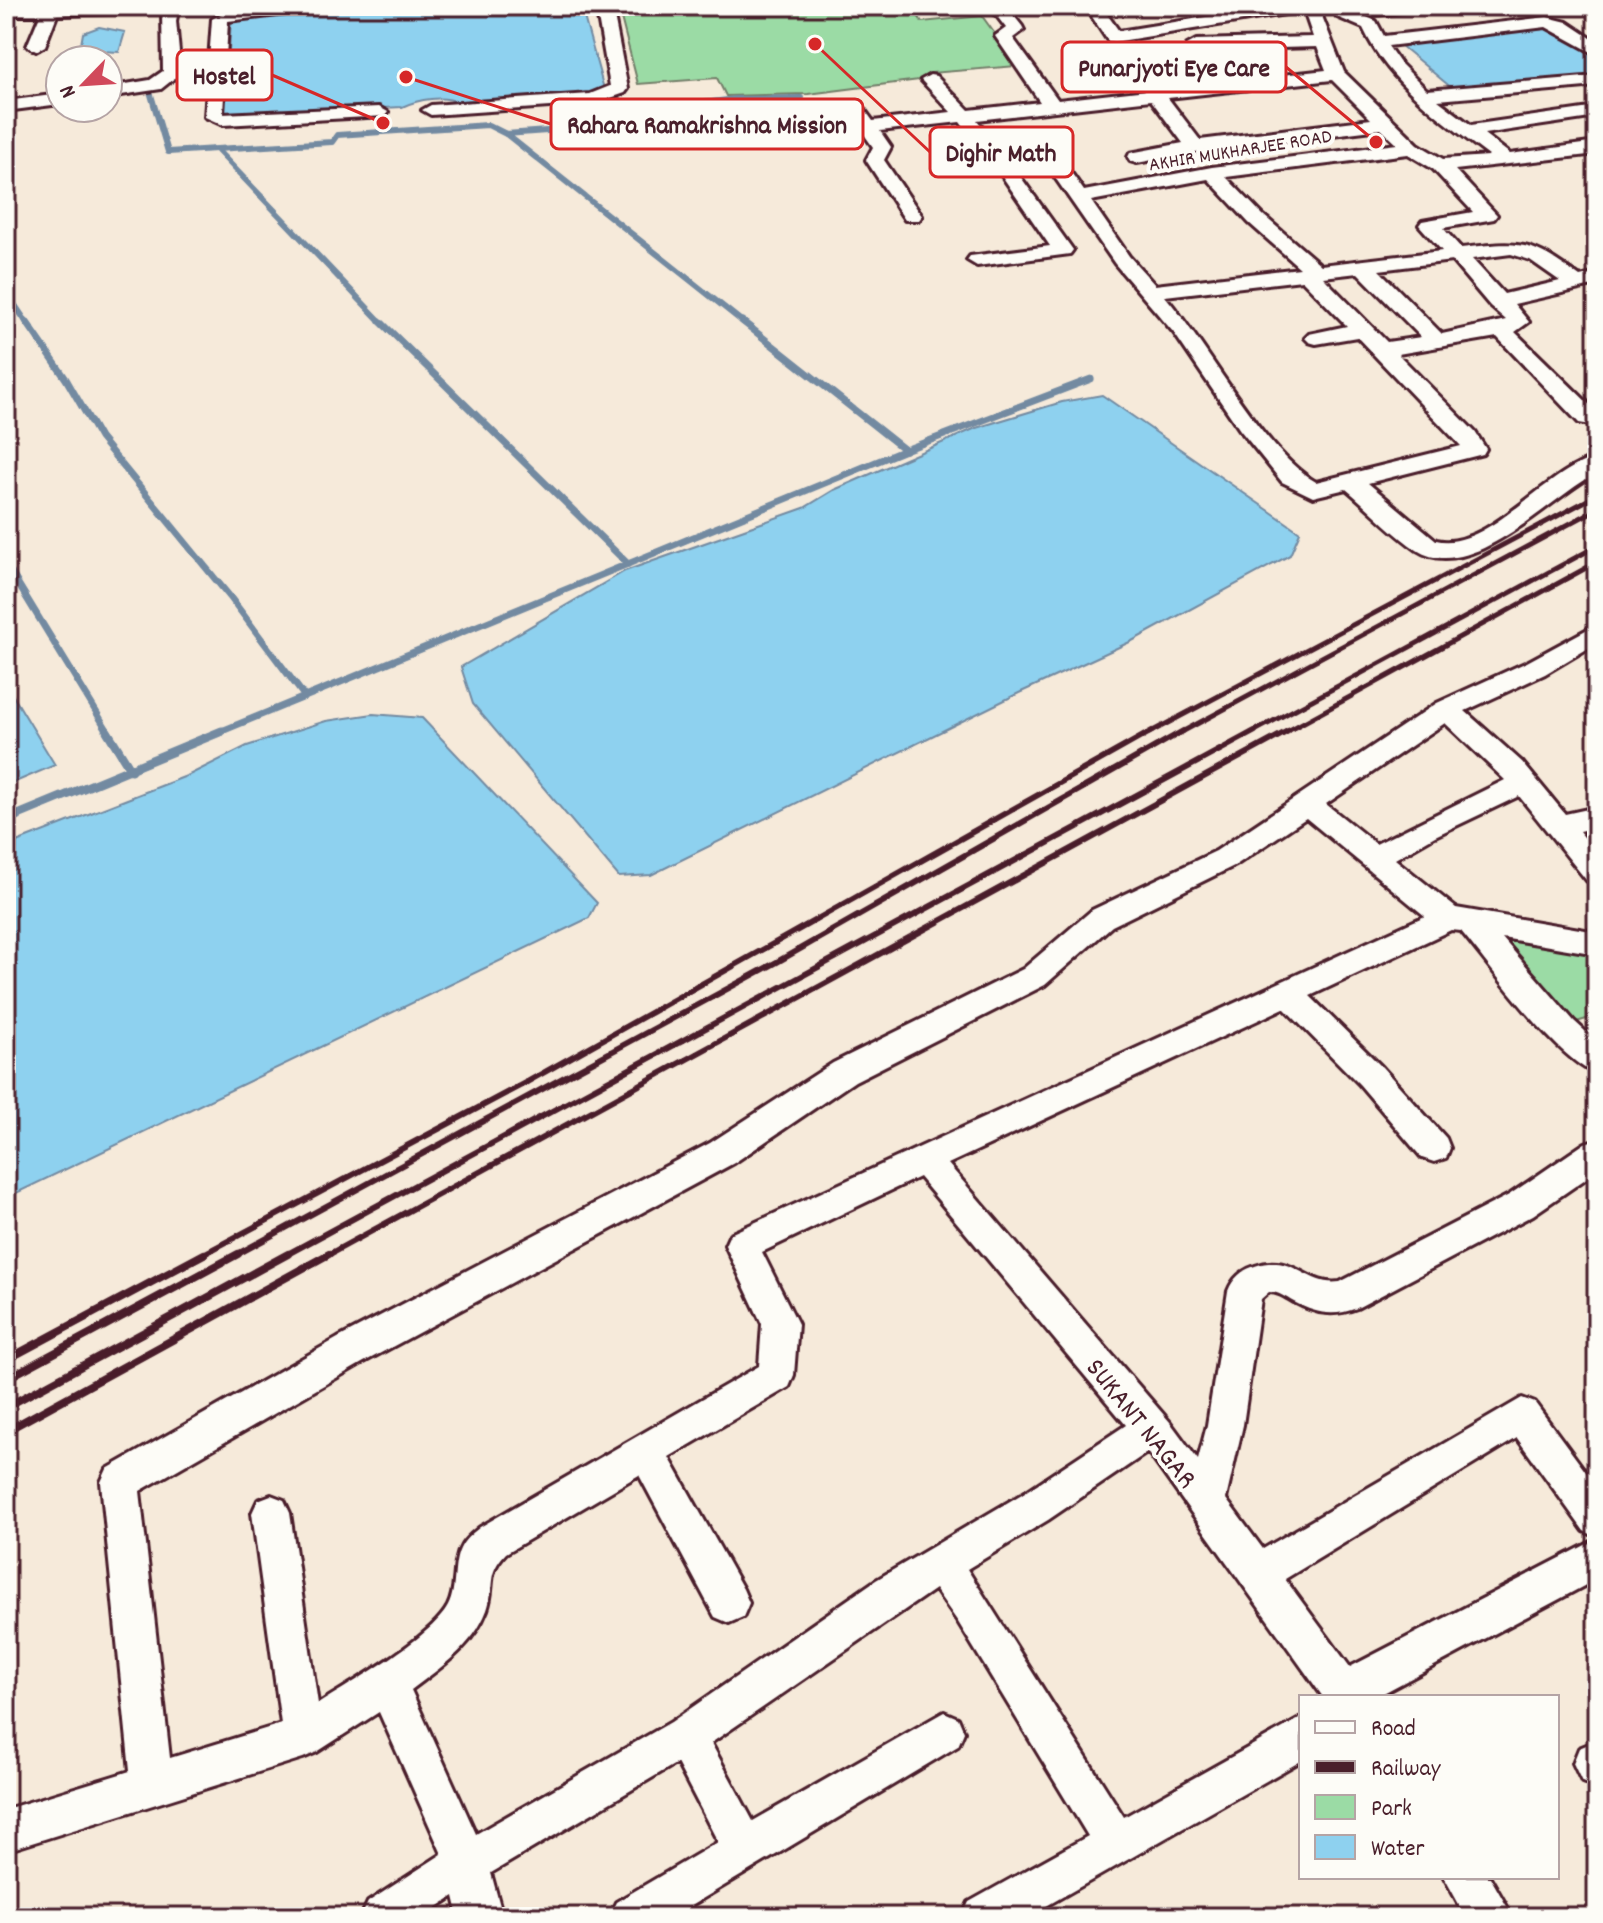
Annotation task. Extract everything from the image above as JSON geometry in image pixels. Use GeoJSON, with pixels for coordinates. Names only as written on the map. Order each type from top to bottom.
{"type":"FeatureCollection","features":[{"type":"Feature","properties":{"kind":"street"},"geometry":{"type":"LineString","coordinates":[[18,11],[170,6],[172,73],[155,85],[124,90]]}},
{"type":"Feature","properties":{"kind":"street"},"geometry":{"type":"LineString","coordinates":[[312,6],[228,15],[220,19],[214,117],[223,120],[379,112]]}},
{"type":"Feature","properties":{"kind":"street"},"geometry":{"type":"LineString","coordinates":[[431,110],[593,99],[619,89],[604,6]]}},
{"type":"Feature","properties":{"kind":"street"},"geometry":{"type":"LineString","coordinates":[[997,6],[1016,30],[1003,36],[1053,106]]}},
{"type":"Feature","properties":{"kind":"street"},"geometry":{"type":"LineString","coordinates":[[1093,6],[1114,37],[1307,6],[1336,74],[1411,148],[1440,165],[1487,215],[1429,225],[1459,255],[1497,302],[1519,322],[1502,330],[1380,350]]}},
{"type":"Feature","properties":{"kind":"street"},"geometry":{"type":"LineString","coordinates":[[1338,10],[1414,6]]}},
{"type":"Feature","properties":{"kind":"street"},"geometry":{"type":"LineString","coordinates":[[36,46],[53,9]]}},
{"type":"Feature","properties":{"kind":"street"},"geometry":{"type":"LineString","coordinates":[[1338,10],[1370,25],[1376,42],[1394,70],[1506,160]]}},
{"type":"Feature","properties":{"kind":"street"},"geometry":{"type":"LineString","coordinates":[[1376,42],[1547,22],[1561,26],[1597,49]]}},
{"type":"Feature","properties":{"kind":"street"},"geometry":{"type":"LineString","coordinates":[[1196,45],[1323,42]]}},
{"type":"Feature","properties":{"kind":"street"},"geometry":{"type":"LineString","coordinates":[[868,127],[1336,74]]}},
{"type":"Feature","properties":{"kind":"street"},"geometry":{"type":"LineString","coordinates":[[930,80],[964,115],[997,158],[1014,163],[1044,156],[1054,162],[1122,260],[1182,329],[1248,425],[1290,477],[1313,490],[1475,449],[1467,437],[1360,330],[1312,272],[1212,173]]}},
{"type":"Feature","properties":{"kind":"street"},"geometry":{"type":"LineString","coordinates":[[1424,96],[1597,81]]}},
{"type":"Feature","properties":{"kind":"street"},"geometry":{"type":"LineString","coordinates":[[1155,93],[1195,146]]}},
{"type":"Feature","properties":{"kind":"street"},"geometry":{"type":"LineString","coordinates":[[6,106],[44,101]]}},
{"type":"Feature","properties":{"kind":"street"},"geometry":{"type":"LineString","coordinates":[[853,106],[882,147],[875,160],[912,216]]}},
{"type":"Feature","properties":{"kind":"street"},"geometry":{"type":"LineString","coordinates":[[1470,131],[1597,112]]}},
{"type":"Feature","properties":{"kind":"street"},"geometry":{"type":"LineString","coordinates":[[1137,157],[1195,146],[1383,123]]}},
{"type":"Feature","properties":{"kind":"street","name":"AKHIR MUKHARJEE ROAD"},"geometry":{"type":"LineString","coordinates":[[1077,198],[1212,173],[1411,148]]}},
{"type":"Feature","properties":{"kind":"street"},"geometry":{"type":"LineString","coordinates":[[1440,165],[1597,148]]}},
{"type":"Feature","properties":{"kind":"street"},"geometry":{"type":"LineString","coordinates":[[977,260],[1063,250],[1011,176],[1014,163]]}},
{"type":"Feature","properties":{"kind":"street"},"geometry":{"type":"LineString","coordinates":[[1150,292],[1525,248],[1576,284]]}},
{"type":"Feature","properties":{"kind":"street"},"geometry":{"type":"LineString","coordinates":[[1364,267],[1436,340]]}},
{"type":"Feature","properties":{"kind":"street"},"geometry":{"type":"LineString","coordinates":[[1497,302],[1597,279]]}},
{"type":"Feature","properties":{"kind":"street"},"geometry":{"type":"LineString","coordinates":[[1316,338],[1360,330]]}},
{"type":"Feature","properties":{"kind":"street"},"geometry":{"type":"LineString","coordinates":[[1502,330],[1587,418],[1597,419]]}},
{"type":"Feature","properties":{"kind":"street"},"geometry":{"type":"LineString","coordinates":[[1350,480],[1428,546],[1450,551],[1487,538],[1569,478],[1597,464]]}},
{"type":"Feature","properties":{"kind":"street"},"geometry":{"type":"LineString","coordinates":[[152,1783],[120,1482],[351,1350],[722,1153],[881,1052],[1034,977],[1102,918],[1226,858],[1446,709],[1536,668],[1597,632]]}},
{"type":"Feature","properties":{"kind":"street"},"geometry":{"type":"LineString","coordinates":[[1446,709],[1512,769],[1597,873]]}},
{"type":"Feature","properties":{"kind":"street"},"geometry":{"type":"LineString","coordinates":[[1374,858],[1425,829],[1523,783]]}},
{"type":"Feature","properties":{"kind":"street"},"geometry":{"type":"LineString","coordinates":[[1308,804],[1374,858],[1459,920],[1563,1030],[1597,1061]]}},
{"type":"Feature","properties":{"kind":"street"},"geometry":{"type":"LineString","coordinates":[[1556,826],[1597,817]]}},
{"type":"Feature","properties":{"kind":"street"},"geometry":{"type":"LineString","coordinates":[[6,1830],[303,1738],[387,1683],[443,1641],[460,1623],[469,1606],[476,1557],[493,1540],[776,1375],[780,1324],[742,1245],[924,1159],[1459,920],[1597,943]]}},
{"type":"Feature","properties":{"kind":"street"},"geometry":{"type":"LineString","coordinates":[[1289,994],[1371,1076],[1434,1148]]}},
{"type":"Feature","properties":{"kind":"street"},"geometry":{"type":"LineString","coordinates":[[1207,1501],[1225,1425],[1245,1291],[1257,1279],[1272,1275],[1288,1279],[1317,1299],[1334,1301],[1345,1297],[1521,1205],[1597,1153]]}},
{"type":"Feature","properties":{"kind":"street","name":"SUKANT NAGAR"},"geometry":{"type":"LineString","coordinates":[[924,1159],[1152,1428],[1345,1694]]}},
{"type":"Feature","properties":{"kind":"street"},"geometry":{"type":"LineString","coordinates":[[1259,1573],[1522,1415],[1594,1508]]}},
{"type":"Feature","properties":{"kind":"street"},"geometry":{"type":"LineString","coordinates":[[383,1917],[467,1863],[685,1736],[890,1594],[1035,1507],[1152,1428]]}},
{"type":"Feature","properties":{"kind":"street"},"geometry":{"type":"LineString","coordinates":[[646,1451],[729,1603]]}},
{"type":"Feature","properties":{"kind":"street"},"geometry":{"type":"LineString","coordinates":[[271,1513],[303,1738]]}},
{"type":"Feature","properties":{"kind":"street"},"geometry":{"type":"LineString","coordinates":[[1345,1694],[1597,1558]]}},
{"type":"Feature","properties":{"kind":"street"},"geometry":{"type":"LineString","coordinates":[[940,1564],[972,1608],[1117,1844]]}},
{"type":"Feature","properties":{"kind":"street"},"geometry":{"type":"LineString","coordinates":[[387,1683],[467,1863],[481,1917]]}},
{"type":"Feature","properties":{"kind":"street"},"geometry":{"type":"LineString","coordinates":[[631,1917],[944,1732]]}},
{"type":"Feature","properties":{"kind":"street"},"geometry":{"type":"LineString","coordinates":[[685,1736],[744,1848]]}},
{"type":"Feature","properties":{"kind":"street"},"geometry":{"type":"LineString","coordinates":[[984,1917],[1299,1739]]}},
{"type":"Feature","properties":{"kind":"street"},"geometry":{"type":"LineString","coordinates":[[1466,1879],[1491,1917]]}},
{"type":"Feature","properties":{"kind":"green space"},"geometry":{"type":"Polygon","coordinates":[[[618,6],[912,6],[922,22],[982,16],[1018,66],[930,73],[935,78],[808,94],[726,96],[717,78],[638,84],[618,6]]]}},
{"type":"Feature","properties":{"kind":"green space"},"geometry":{"type":"Polygon","coordinates":[[[1484,929],[1597,948],[1597,1016],[1566,1025],[1484,929]]]}},
{"type":"Feature","properties":{"kind":"water"},"geometry":{"type":"Polygon","coordinates":[[[378,6],[581,6],[604,89],[598,93],[460,103],[431,99],[402,107],[230,116],[225,112],[231,20],[378,6]]]}},
{"type":"Feature","properties":{"kind":"water"},"geometry":{"type":"Polygon","coordinates":[[[1557,25],[1597,59],[1597,79],[1459,94],[1400,45],[1557,25]]]}},
{"type":"Feature","properties":{"kind":"water"},"geometry":{"type":"Polygon","coordinates":[[[99,27],[125,32],[121,44],[81,44],[83,33],[99,27]]]}},
{"type":"Feature","properties":{"kind":"water"},"geometry":{"type":"Polygon","coordinates":[[[1102,395],[1300,532],[1290,555],[1132,641],[1019,693],[651,875],[619,877],[473,704],[461,667],[625,571],[804,508],[834,490],[976,428],[1062,402],[1102,395]]]}},
{"type":"Feature","properties":{"kind":"water"},"geometry":{"type":"Polygon","coordinates":[[[6,684],[55,765],[6,786],[6,684]]]}},
{"type":"Feature","properties":{"kind":"water"},"geometry":{"type":"Polygon","coordinates":[[[373,714],[422,718],[597,903],[589,918],[6,1198],[6,846],[189,775],[247,746],[326,721],[373,714]]]}},
{"type":"Feature","properties":{"kind":"waterway"},"geometry":{"type":"LineString","coordinates":[[140,89],[149,88],[168,152],[332,142],[337,135],[488,125],[506,134]]}},
{"type":"Feature","properties":{"kind":"waterway"},"geometry":{"type":"LineString","coordinates":[[506,134],[643,124],[665,108],[735,99],[801,98]]}},
{"type":"Feature","properties":{"kind":"waterway"},"geometry":{"type":"LineString","coordinates":[[506,134],[744,323]]}},
{"type":"Feature","properties":{"kind":"waterway"},"geometry":{"type":"LineString","coordinates":[[218,151],[381,322]]}},
{"type":"Feature","properties":{"kind":"waterway"},"geometry":{"type":"LineString","coordinates":[[6,292],[27,323]]}},
{"type":"Feature","properties":{"kind":"waterway"},"geometry":{"type":"LineString","coordinates":[[26,321],[66,379],[100,438],[230,597],[305,697]]}},
{"type":"Feature","properties":{"kind":"waterway"},"geometry":{"type":"LineString","coordinates":[[742,321],[905,450]]}},
{"type":"Feature","properties":{"kind":"waterway"},"geometry":{"type":"LineString","coordinates":[[381,322],[628,564]]}},
{"type":"Feature","properties":{"kind":"waterway"},"geometry":{"type":"LineString","coordinates":[[905,450],[1091,379]]}},
{"type":"Feature","properties":{"kind":"waterway"},"geometry":{"type":"LineString","coordinates":[[628,564],[905,450]]}},
{"type":"Feature","properties":{"kind":"waterway"},"geometry":{"type":"LineString","coordinates":[[6,564],[109,733]]}},
{"type":"Feature","properties":{"kind":"waterway"},"geometry":{"type":"LineString","coordinates":[[305,697],[628,564]]}},
{"type":"Feature","properties":{"kind":"waterway"},"geometry":{"type":"LineString","coordinates":[[217,733],[305,697]]}},
{"type":"Feature","properties":{"kind":"waterway"},"geometry":{"type":"LineString","coordinates":[[107,731],[130,769]]}},
{"type":"Feature","properties":{"kind":"waterway"},"geometry":{"type":"LineString","coordinates":[[130,769],[222,731]]}},
{"type":"Feature","properties":{"kind":"waterway"},"geometry":{"type":"LineString","coordinates":[[6,820],[130,769]]}},
{"type":"Feature","properties":{"kind":"railway"},"geometry":{"type":"LineString","coordinates":[[1149,733],[1597,495]]}},
{"type":"Feature","properties":{"kind":"railway"},"geometry":{"type":"LineString","coordinates":[[1180,733],[1597,509]]}},
{"type":"Feature","properties":{"kind":"railway"},"geometry":{"type":"LineString","coordinates":[[1251,733],[1597,546]]}},
{"type":"Feature","properties":{"kind":"railway"},"geometry":{"type":"LineString","coordinates":[[1284,733],[1597,562]]}},
{"type":"Feature","properties":{"kind":"railway"},"geometry":{"type":"LineString","coordinates":[[200,1256],[527,1082],[1152,731]]}},
{"type":"Feature","properties":{"kind":"railway"},"geometry":{"type":"LineString","coordinates":[[234,1256],[777,962],[1183,731]]}},
{"type":"Feature","properties":{"kind":"railway"},"geometry":{"type":"LineString","coordinates":[[284,1256],[1255,731]]}},
{"type":"Feature","properties":{"kind":"railway"},"geometry":{"type":"LineString","coordinates":[[326,1256],[1288,731]]}},
{"type":"Feature","properties":{"kind":"railway"},"geometry":{"type":"LineString","coordinates":[[6,1360],[204,1254]]}},
{"type":"Feature","properties":{"kind":"railway"},"geometry":{"type":"LineString","coordinates":[[6,1379],[238,1254]]}},
{"type":"Feature","properties":{"kind":"railway"},"geometry":{"type":"LineString","coordinates":[[6,1407],[288,1254]]}},
{"type":"Feature","properties":{"kind":"railway"},"geometry":{"type":"LineString","coordinates":[[6,1431],[329,1254]]}},
{"type":"Feature","properties":{"kind":"place","name":"Dighir Math"},"geometry":{"type":"Point","coordinates":[815,44]}},
{"type":"Feature","properties":{"kind":"place","name":"Rahara Ramakrishna Mission"},"geometry":{"type":"Point","coordinates":[406,77]}},
{"type":"Feature","properties":{"kind":"place","name":"Hostel"},"geometry":{"type":"Point","coordinates":[383,123]}},
{"type":"Feature","properties":{"kind":"place","name":"Punarjyoti Eye Care"},"geometry":{"type":"Point","coordinates":[1376,142]}}]}
